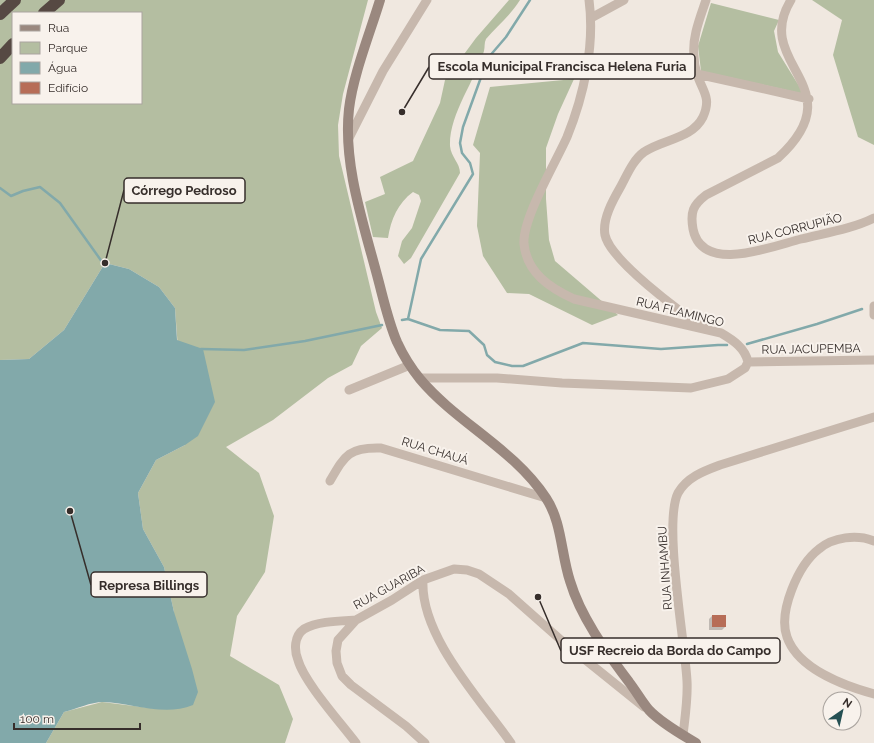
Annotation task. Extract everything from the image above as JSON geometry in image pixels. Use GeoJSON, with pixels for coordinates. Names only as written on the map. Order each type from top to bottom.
{"type":"FeatureCollection","features":[{"type":"Feature","properties":{"kind":"highway"},"geometry":{"type":"LineString","coordinates":[[0,14],[15,0]]}},
{"type":"Feature","properties":{"kind":"highway"},"geometry":{"type":"LineString","coordinates":[[45,12],[60,0]]}},
{"type":"Feature","properties":{"kind":"highway"},"geometry":{"type":"LineString","coordinates":[[0,58],[12,45]]}},
{"type":"Feature","properties":{"kind":"street"},"geometry":{"type":"LineString","coordinates":[[380,0],[357,74],[349,110],[349,138],[353,177],[366,235],[396,339],[410,365],[420,378],[449,407],[527,474],[546,498],[556,522],[570,581],[577,602],[612,659],[650,711],[696,743]]}},
{"type":"Feature","properties":{"kind":"street"},"geometry":{"type":"LineString","coordinates":[[349,138],[397,45],[427,0]]}},
{"type":"Feature","properties":{"kind":"street","name":"RUA FLAMINGO"},"geometry":{"type":"LineString","coordinates":[[589,0],[591,18],[588,56],[579,104],[567,137],[537,200],[526,228],[524,242],[526,255],[540,279],[554,290],[574,298],[721,333],[744,351],[748,362]]}},
{"type":"Feature","properties":{"kind":"street"},"geometry":{"type":"LineString","coordinates":[[591,18],[624,0]]}},
{"type":"Feature","properties":{"kind":"street"},"geometry":{"type":"LineString","coordinates":[[706,0],[694,41],[693,55],[697,74],[707,100],[702,118],[692,130],[651,147],[636,159],[609,210],[605,222],[605,233],[607,242],[618,256],[647,283],[709,330]]}},
{"type":"Feature","properties":{"kind":"street","name":"RUA CORRUPIÃO"},"geometry":{"type":"LineString","coordinates":[[791,0],[786,8],[781,35],[784,50],[805,86],[809,99],[805,125],[788,150],[778,158],[706,195],[696,203],[692,209],[691,218],[695,236],[711,251],[727,255],[741,254],[759,252],[848,227],[874,218]]}},
{"type":"Feature","properties":{"kind":"street"},"geometry":{"type":"LineString","coordinates":[[697,74],[809,99]]}},
{"type":"Feature","properties":{"kind":"street"},"geometry":{"type":"LineString","coordinates":[[349,110],[358,109],[366,105]]}},
{"type":"Feature","properties":{"kind":"street"},"geometry":{"type":"LineString","coordinates":[[874,306],[874,315]]}},
{"type":"Feature","properties":{"kind":"street","name":"RUA JACUPEMBA"},"geometry":{"type":"LineString","coordinates":[[748,362],[874,360]]}},
{"type":"Feature","properties":{"kind":"street"},"geometry":{"type":"LineString","coordinates":[[420,378],[497,378],[562,383],[691,388],[728,379],[745,368],[748,362]]}},
{"type":"Feature","properties":{"kind":"street"},"geometry":{"type":"LineString","coordinates":[[349,390],[410,365]]}},
{"type":"Feature","properties":{"kind":"street","name":"RUA INHAMBU"},"geometry":{"type":"LineString","coordinates":[[683,735],[687,681],[674,542],[674,509],[680,490],[690,479],[703,472],[874,417]]}},
{"type":"Feature","properties":{"kind":"street","name":"RUA CHAUÁ"},"geometry":{"type":"LineString","coordinates":[[330,481],[342,459],[351,452],[365,448],[381,448],[546,498]]}},
{"type":"Feature","properties":{"kind":"street"},"geometry":{"type":"LineString","coordinates":[[874,541],[855,537],[840,539],[828,542],[818,549],[795,582],[787,600],[785,626],[787,637],[791,645],[807,663],[830,678],[853,688],[874,694]]}},
{"type":"Feature","properties":{"kind":"street","name":"RUA GUARIBA"},"geometry":{"type":"LineString","coordinates":[[425,743],[406,726],[351,685],[342,676],[337,663],[336,650],[338,640],[356,620],[392,600],[423,580],[454,569],[466,570],[479,574],[509,594],[562,641],[650,711]]}},
{"type":"Feature","properties":{"kind":"street"},"geometry":{"type":"LineString","coordinates":[[423,580],[422,592],[434,631],[476,697],[511,743]]}},
{"type":"Feature","properties":{"kind":"street"},"geometry":{"type":"LineString","coordinates":[[356,620],[322,623],[305,629],[300,633],[296,641],[295,650],[298,661],[310,682],[356,743]]}},
{"type":"Feature","properties":{"kind":"green space"},"geometry":{"type":"Polygon","coordinates":[[[0,0],[368,0],[343,94],[338,125],[339,156],[376,312],[382,328],[361,346],[352,365],[328,378],[273,420],[226,447],[259,473],[274,516],[265,572],[237,616],[230,656],[279,685],[293,719],[285,743],[46,743],[64,712],[102,702],[158,709],[174,612],[164,567],[143,529],[138,493],[156,460],[185,445],[175,308],[159,287],[129,269],[105,263],[64,330],[29,359],[0,360],[0,0]]]}},
{"type":"Feature","properties":{"kind":"green space"},"geometry":{"type":"Polygon","coordinates":[[[509,0],[520,0],[508,16],[486,39],[480,62],[463,98],[454,122],[450,146],[459,166],[460,173],[411,258],[404,264],[398,256],[402,241],[412,228],[421,201],[419,195],[413,192],[399,206],[393,218],[388,238],[373,237],[365,202],[385,194],[380,177],[413,161],[440,103],[445,80],[476,38],[509,0]]]}},
{"type":"Feature","properties":{"kind":"green space"},"geometry":{"type":"Polygon","coordinates":[[[812,0],[874,0],[874,145],[858,137],[833,55],[842,20],[812,0]]]}},
{"type":"Feature","properties":{"kind":"green space"},"geometry":{"type":"Polygon","coordinates":[[[711,3],[779,20],[774,31],[778,52],[804,94],[701,71],[698,46],[711,3]]]}},
{"type":"Feature","properties":{"kind":"green space"},"geometry":{"type":"Polygon","coordinates":[[[574,79],[558,114],[546,148],[546,199],[549,240],[555,261],[618,315],[592,325],[529,294],[507,293],[483,256],[477,226],[480,153],[473,145],[490,87],[574,79]]]}},
{"type":"Feature","properties":{"kind":"water"},"geometry":{"type":"Polygon","coordinates":[[[105,263],[129,269],[159,287],[175,308],[177,340],[203,349],[215,402],[198,436],[185,445],[156,460],[138,493],[143,529],[164,567],[174,612],[198,692],[193,705],[171,710],[160,710],[103,702],[89,704],[64,712],[46,743],[0,743],[0,360],[29,359],[64,330],[105,263]]]}},
{"type":"Feature","properties":{"kind":"building"},"geometry":{"type":"Polygon","coordinates":[[[712,615],[726,615],[726,627],[712,627],[712,615]]]}},
{"type":"Feature","properties":{"kind":"waterway"},"geometry":{"type":"LineString","coordinates":[[408,319],[421,259],[473,174],[470,163],[462,153],[460,143],[463,127],[488,58],[506,37],[530,0]]}},
{"type":"Feature","properties":{"kind":"waterway"},"geometry":{"type":"LineString","coordinates":[[0,188],[11,196],[23,191],[40,187],[60,203],[105,266]]}},
{"type":"Feature","properties":{"kind":"waterway"},"geometry":{"type":"LineString","coordinates":[[747,344],[817,324],[862,309]]}},
{"type":"Feature","properties":{"kind":"waterway"},"geometry":{"type":"LineString","coordinates":[[402,320],[408,319],[440,330],[469,331],[484,345],[487,355],[495,362],[512,366],[523,366],[583,343],[661,349],[727,345]]}},
{"type":"Feature","properties":{"kind":"waterway"},"geometry":{"type":"LineString","coordinates":[[201,349],[244,350],[305,341],[382,325]]}},
{"type":"Feature","properties":{"kind":"place","name":"Escola Municipal Francisca Helena Furia"},"geometry":{"type":"Point","coordinates":[402,112]}},
{"type":"Feature","properties":{"kind":"place","name":"Córrego Pedroso"},"geometry":{"type":"Point","coordinates":[105,263]}},
{"type":"Feature","properties":{"kind":"place","name":"Represa Billings"},"geometry":{"type":"Point","coordinates":[70,511]}},
{"type":"Feature","properties":{"kind":"place","name":"USF Recreio da Borda do Campo"},"geometry":{"type":"Point","coordinates":[538,597]}}]}
